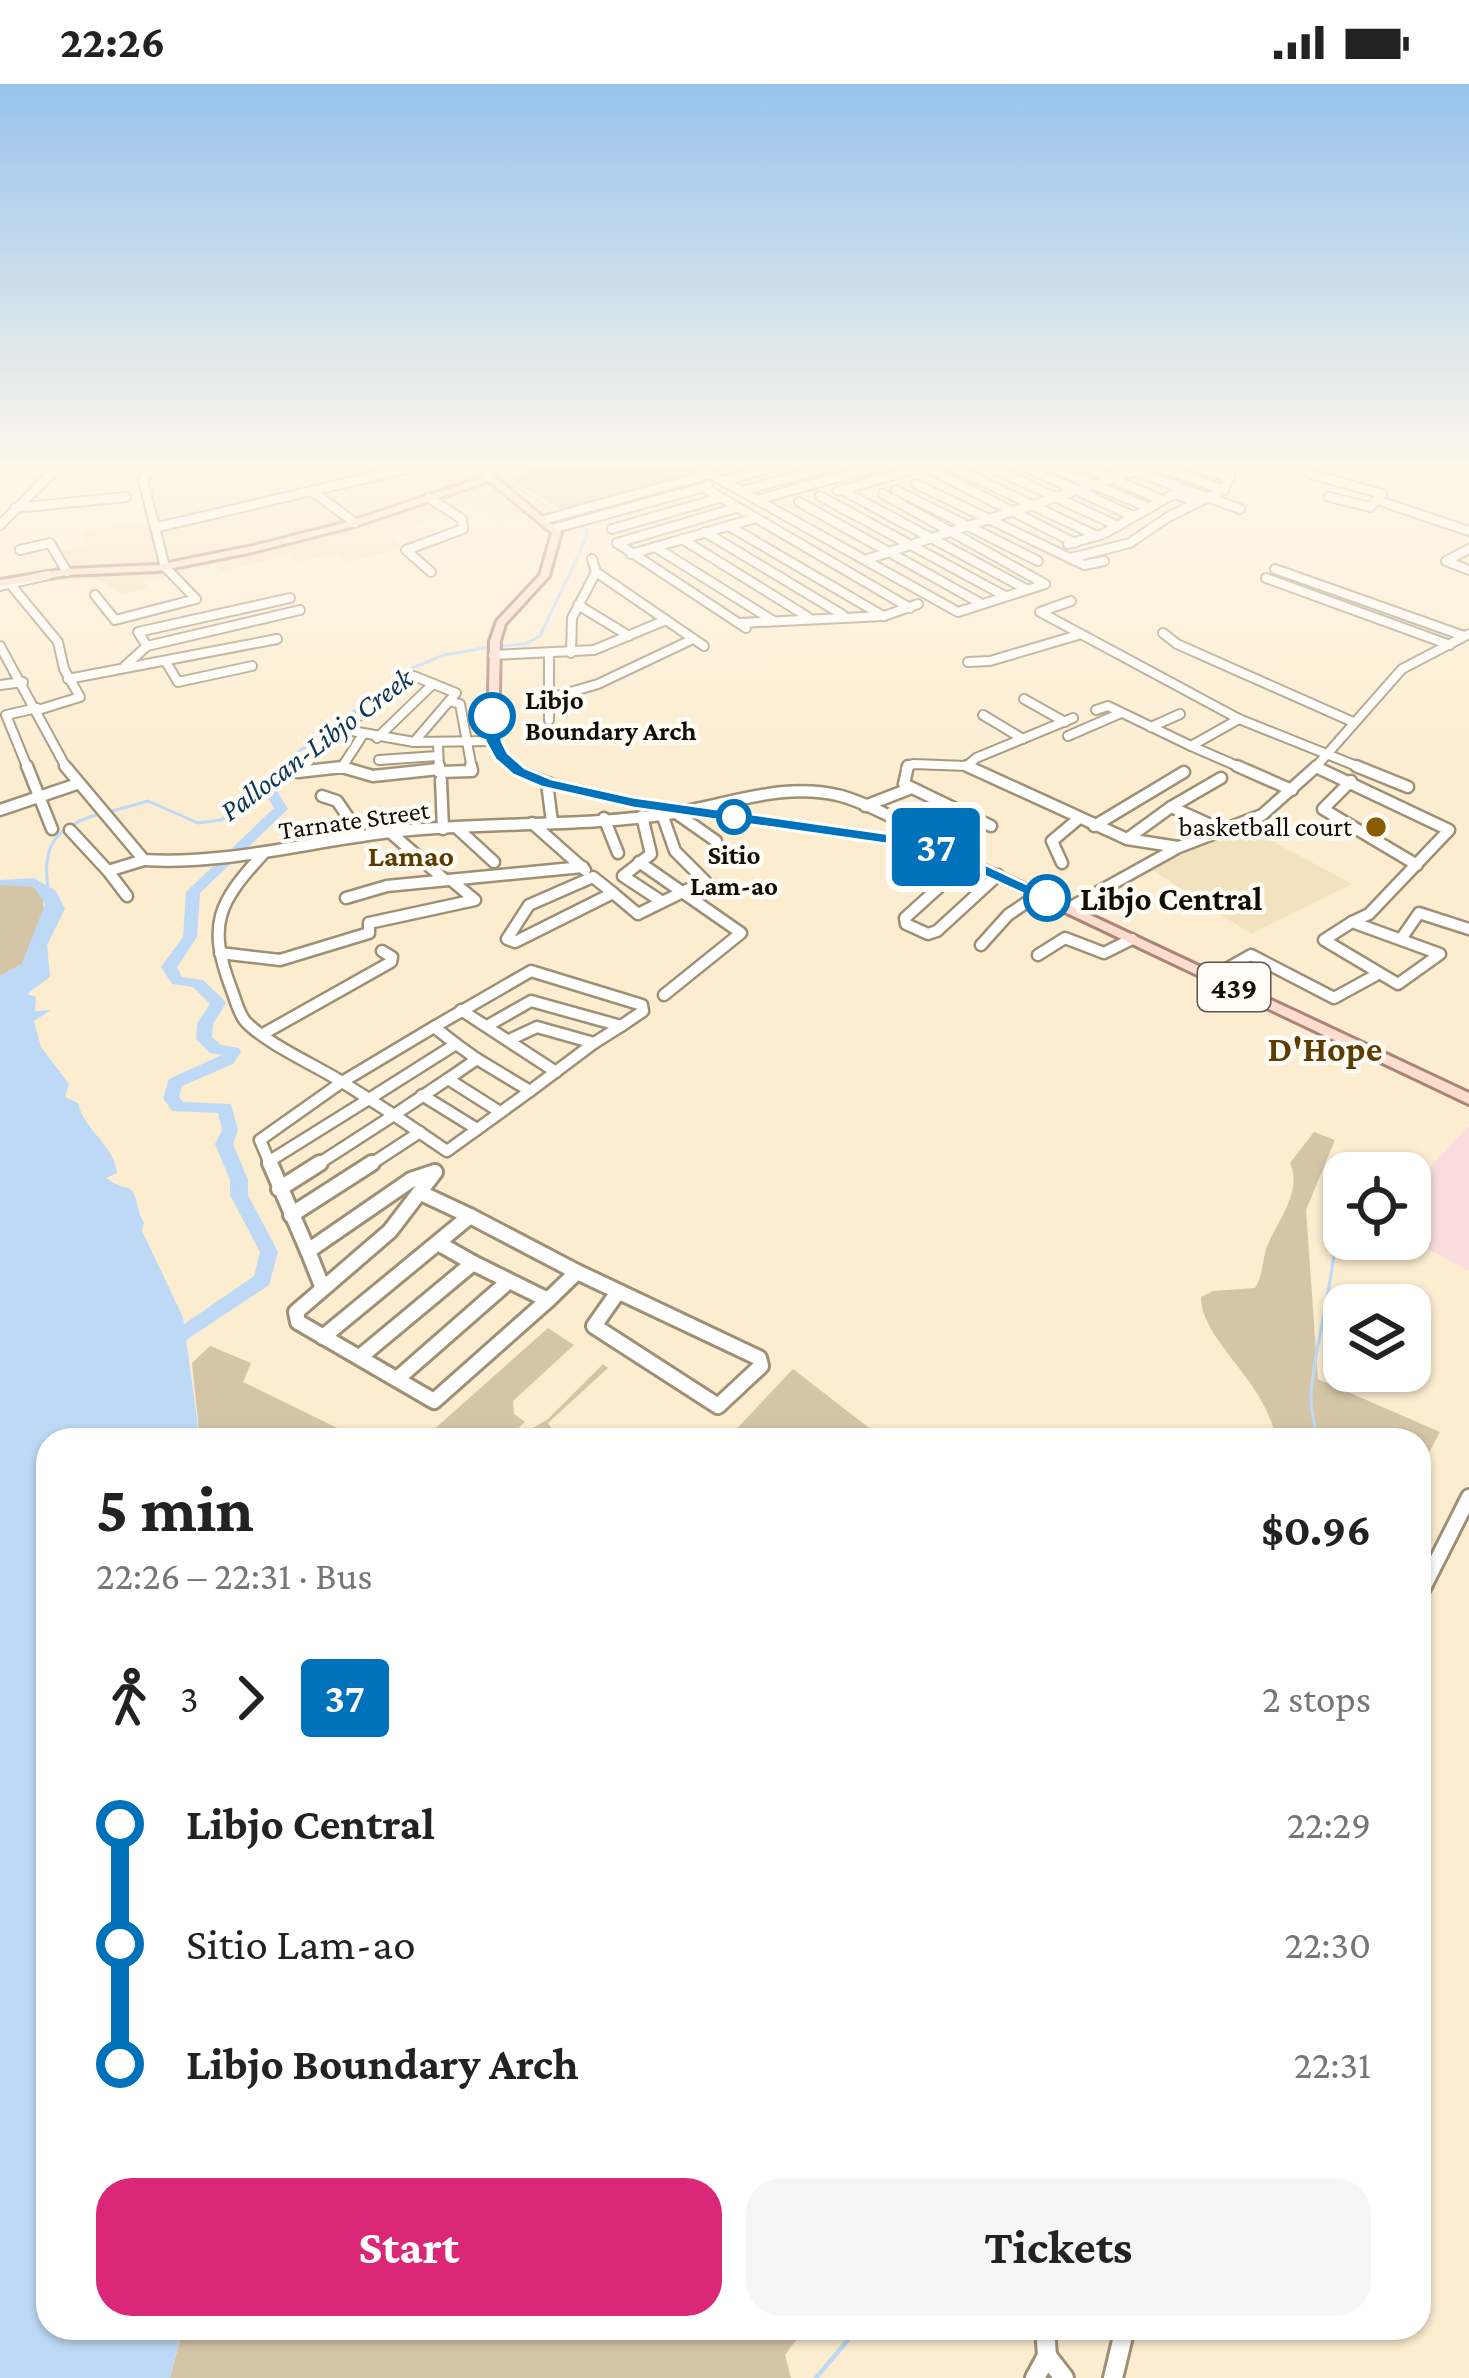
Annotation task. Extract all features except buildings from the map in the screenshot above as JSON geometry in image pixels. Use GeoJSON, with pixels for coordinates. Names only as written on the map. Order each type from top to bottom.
{"type":"FeatureCollection","features":[{"type":"Feature","properties":{"kind":"main road"},"geometry":{"type":"LineString","coordinates":[[3,584],[49,574]]}},
{"type":"Feature","properties":{"kind":"main road"},"geometry":{"type":"LineString","coordinates":[[493,741],[494,649],[500,623],[544,574]]}},
{"type":"Feature","properties":{"kind":"main road","name":"439"},"geometry":{"type":"LineString","coordinates":[[493,741],[509,764],[547,783],[680,812],[933,845],[1469,1099]]}},
{"type":"Feature","properties":{"kind":"street"},"geometry":{"type":"LineString","coordinates":[[3,584],[49,574]]}},
{"type":"Feature","properties":{"kind":"street"},"geometry":{"type":"LineString","coordinates":[[95,595],[115,620],[196,598],[171,574]]}},
{"type":"Feature","properties":{"kind":"street"},"geometry":{"type":"LineString","coordinates":[[572,653],[570,627],[595,574]]}},
{"type":"Feature","properties":{"kind":"street"},"geometry":{"type":"LineString","coordinates":[[599,574],[704,646]]}},
{"type":"Feature","properties":{"kind":"street"},"geometry":{"type":"LineString","coordinates":[[662,574],[744,626],[809,617],[884,616],[914,606],[857,574]]}},
{"type":"Feature","properties":{"kind":"street"},"geometry":{"type":"LineString","coordinates":[[699,574],[773,620]]}},
{"type":"Feature","properties":{"kind":"street"},"geometry":{"type":"LineString","coordinates":[[739,574],[809,617]]}},
{"type":"Feature","properties":{"kind":"street"},"geometry":{"type":"LineString","coordinates":[[775,574],[846,617]]}},
{"type":"Feature","properties":{"kind":"street"},"geometry":{"type":"LineString","coordinates":[[811,574],[884,616]]}},
{"type":"Feature","properties":{"kind":"street"},"geometry":{"type":"LineString","coordinates":[[893,574],[958,612],[1046,584],[1032,574]]}},
{"type":"Feature","properties":{"kind":"street"},"geometry":{"type":"LineString","coordinates":[[929,574],[982,604]]}},
{"type":"Feature","properties":{"kind":"street"},"geometry":{"type":"LineString","coordinates":[[915,587],[960,574]]}},
{"type":"Feature","properties":{"kind":"street"},"geometry":{"type":"LineString","coordinates":[[965,574],[1005,596]]}},
{"type":"Feature","properties":{"kind":"street"},"geometry":{"type":"LineString","coordinates":[[999,574],[1026,589]]}},
{"type":"Feature","properties":{"kind":"street"},"geometry":{"type":"LineString","coordinates":[[1289,574],[1467,635]]}},
{"type":"Feature","properties":{"kind":"street"},"geometry":{"type":"LineString","coordinates":[[1266,578],[1450,645]]}},
{"type":"Feature","properties":{"kind":"street"},"geometry":{"type":"LineString","coordinates":[[3,584],[58,641],[68,679],[80,700],[6,715]]}},
{"type":"Feature","properties":{"kind":"street"},"geometry":{"type":"LineString","coordinates":[[147,646],[138,632],[290,598]]}},
{"type":"Feature","properties":{"kind":"street"},"geometry":{"type":"LineString","coordinates":[[1071,601],[1040,612],[1239,719],[1408,787]]}},
{"type":"Feature","properties":{"kind":"street"},"geometry":{"type":"LineString","coordinates":[[578,605],[629,636]]}},
{"type":"Feature","properties":{"kind":"street"},"geometry":{"type":"LineString","coordinates":[[125,666],[147,646],[300,610]]}},
{"type":"Feature","properties":{"kind":"street"},"geometry":{"type":"LineString","coordinates":[[494,649],[550,654],[602,649],[666,620]]}},
{"type":"Feature","properties":{"kind":"street"},"geometry":{"type":"LineString","coordinates":[[1163,633],[1177,644],[1353,722]]}},
{"type":"Feature","properties":{"kind":"street"},"geometry":{"type":"LineString","coordinates":[[968,662],[990,661],[1079,634]]}},
{"type":"Feature","properties":{"kind":"street"},"geometry":{"type":"LineString","coordinates":[[1069,908],[1179,847],[1262,815],[1316,767],[1402,669],[1467,635]]}},
{"type":"Feature","properties":{"kind":"street"},"geometry":{"type":"LineString","coordinates":[[68,679],[277,639]]}},
{"type":"Feature","properties":{"kind":"street"},"geometry":{"type":"LineString","coordinates":[[550,698],[598,684],[693,639]]}},
{"type":"Feature","properties":{"kind":"street"},"geometry":{"type":"LineString","coordinates":[[0,646],[77,784],[144,860]]}},
{"type":"Feature","properties":{"kind":"street"},"geometry":{"type":"LineString","coordinates":[[549,720],[550,654]]}},
{"type":"Feature","properties":{"kind":"street"},"geometry":{"type":"LineString","coordinates":[[166,662],[178,682],[252,666]]}},
{"type":"Feature","properties":{"kind":"street"},"geometry":{"type":"LineString","coordinates":[[414,742],[456,692],[414,676],[341,729],[298,772],[342,767],[370,780],[472,771],[460,704],[449,701]]}},
{"type":"Feature","properties":{"kind":"street"},"geometry":{"type":"LineString","coordinates":[[0,685],[23,682]]}},
{"type":"Feature","properties":{"kind":"street"},"geometry":{"type":"LineString","coordinates":[[370,780],[383,739],[433,684]]}},
{"type":"Feature","properties":{"kind":"street"},"geometry":{"type":"LineString","coordinates":[[991,826],[909,789],[904,784],[906,766],[967,766],[1069,720],[1024,699]]}},
{"type":"Feature","properties":{"kind":"street"},"geometry":{"type":"LineString","coordinates":[[0,701],[5,730],[52,829]]}},
{"type":"Feature","properties":{"kind":"street"},"geometry":{"type":"LineString","coordinates":[[1096,710],[1108,706],[1292,790]]}},
{"type":"Feature","properties":{"kind":"street"},"geometry":{"type":"LineString","coordinates":[[1068,736],[1121,712]]}},
{"type":"Feature","properties":{"kind":"street"},"geometry":{"type":"LineString","coordinates":[[1151,727],[1180,714]]}},
{"type":"Feature","properties":{"kind":"street"},"geometry":{"type":"LineString","coordinates":[[983,716],[1023,739]]}},
{"type":"Feature","properties":{"kind":"street"},"geometry":{"type":"LineString","coordinates":[[1191,746],[1239,719]]}},
{"type":"Feature","properties":{"kind":"street"},"geometry":{"type":"LineString","coordinates":[[341,729],[414,742],[493,741]]}},
{"type":"Feature","properties":{"kind":"street"},"geometry":{"type":"LineString","coordinates":[[342,767],[362,736]]}},
{"type":"Feature","properties":{"kind":"street"},"geometry":{"type":"LineString","coordinates":[[438,743],[443,829]]}},
{"type":"Feature","properties":{"kind":"street"},"geometry":{"type":"LineString","coordinates":[[379,760],[437,756]]}},
{"type":"Feature","properties":{"kind":"street"},"geometry":{"type":"LineString","coordinates":[[967,766],[1077,820],[1127,839],[1179,847]]}},
{"type":"Feature","properties":{"kind":"street"},"geometry":{"type":"LineString","coordinates":[[1316,767],[1449,830],[1369,914],[1352,922],[1324,940],[1398,984],[1440,954],[1352,922]]}},
{"type":"Feature","properties":{"kind":"street"},"geometry":{"type":"LineString","coordinates":[[1094,826],[1184,772]]}},
{"type":"Feature","properties":{"kind":"street"},"geometry":{"type":"LineString","coordinates":[[1127,839],[1141,825],[1221,778]]}},
{"type":"Feature","properties":{"kind":"street"},"geometry":{"type":"LineString","coordinates":[[1351,781],[1323,808],[1418,865]]}},
{"type":"Feature","properties":{"kind":"street"},"geometry":{"type":"LineString","coordinates":[[547,783],[553,822]]}},
{"type":"Feature","properties":{"kind":"street"},"geometry":{"type":"LineString","coordinates":[[0,810],[77,784]]}},
{"type":"Feature","properties":{"kind":"street"},"geometry":{"type":"LineString","coordinates":[[864,806],[909,789]]}},
{"type":"Feature","properties":{"kind":"street","name":"Tarnate Street"},"geometry":{"type":"LineString","coordinates":[[108,872],[144,860],[178,862],[263,854],[390,832],[642,816],[680,812],[700,804],[826,793],[905,824]]}},
{"type":"Feature","properties":{"kind":"street"},"geometry":{"type":"LineString","coordinates":[[322,796],[337,801],[361,836]]}},
{"type":"Feature","properties":{"kind":"street"},"geometry":{"type":"LineString","coordinates":[[1172,807],[1222,830]]}},
{"type":"Feature","properties":{"kind":"street"},"geometry":{"type":"LineString","coordinates":[[680,812],[716,841]]}},
{"type":"Feature","properties":{"kind":"street"},"geometry":{"type":"LineString","coordinates":[[532,823],[636,914],[705,878],[675,851],[662,814]]}},
{"type":"Feature","properties":{"kind":"street"},"geometry":{"type":"LineString","coordinates":[[642,816],[651,854],[623,876],[661,901]]}},
{"type":"Feature","properties":{"kind":"street"},"geometry":{"type":"LineString","coordinates":[[604,818],[618,853]]}},
{"type":"Feature","properties":{"kind":"street"},"geometry":{"type":"LineString","coordinates":[[1062,862],[1052,841],[1077,820]]}},
{"type":"Feature","properties":{"kind":"street"},"geometry":{"type":"LineString","coordinates":[[458,828],[494,862]]}},
{"type":"Feature","properties":{"kind":"street"},"geometry":{"type":"LineString","coordinates":[[70,830],[127,896]]}},
{"type":"Feature","properties":{"kind":"street"},"geometry":{"type":"LineString","coordinates":[[220,953],[280,960],[369,933],[368,923],[475,900],[390,832]]}},
{"type":"Feature","properties":{"kind":"street"},"geometry":{"type":"LineString","coordinates":[[263,854],[220,903],[216,937],[244,1021],[447,1150]]}},
{"type":"Feature","properties":{"kind":"street"},"geometry":{"type":"LineString","coordinates":[[639,862],[741,933],[664,995]]}},
{"type":"Feature","properties":{"kind":"street"},"geometry":{"type":"LineString","coordinates":[[346,898],[387,886],[583,867]]}},
{"type":"Feature","properties":{"kind":"street"},"geometry":{"type":"LineString","coordinates":[[946,880],[905,918],[906,924],[928,934],[937,932],[998,875]]}},
{"type":"Feature","properties":{"kind":"street"},"geometry":{"type":"LineString","coordinates":[[593,877],[535,901],[518,914],[507,939],[514,942],[613,893]]}},
{"type":"Feature","properties":{"kind":"street"},"geometry":{"type":"LineString","coordinates":[[981,944],[1008,915],[1039,894]]}},
{"type":"Feature","properties":{"kind":"street"},"geometry":{"type":"LineString","coordinates":[[535,901],[557,920]]}},
{"type":"Feature","properties":{"kind":"street"},"geometry":{"type":"LineString","coordinates":[[1401,939],[1419,913],[1469,929]]}},
{"type":"Feature","properties":{"kind":"street"},"geometry":{"type":"LineString","coordinates":[[1039,956],[1065,938],[1104,953],[1132,939]]}},
{"type":"Feature","properties":{"kind":"street"},"geometry":{"type":"LineString","coordinates":[[263,1034],[391,962],[392,957],[382,951]]}},
{"type":"Feature","properties":{"kind":"street"},"geometry":{"type":"LineString","coordinates":[[1212,976],[1251,955],[1334,998],[1376,975]]}},
{"type":"Feature","properties":{"kind":"street"},"geometry":{"type":"LineString","coordinates":[[322,1286],[268,1162],[262,1136],[342,1082],[531,971],[642,1005],[643,1011],[447,1150],[400,1224],[322,1286],[295,1317],[434,1400],[577,1272]]}},
{"type":"Feature","properties":{"kind":"street"},"geometry":{"type":"LineString","coordinates":[[487,1026],[531,1000],[621,1026]]}},
{"type":"Feature","properties":{"kind":"street"},"geometry":{"type":"LineString","coordinates":[[460,1010],[556,1072]]}},
{"type":"Feature","properties":{"kind":"street"},"geometry":{"type":"LineString","coordinates":[[434,1027],[530,1091]]}},
{"type":"Feature","properties":{"kind":"street"},"geometry":{"type":"LineString","coordinates":[[509,1040],[537,1027],[594,1043]]}},
{"type":"Feature","properties":{"kind":"street"},"geometry":{"type":"LineString","coordinates":[[268,1162],[456,1044]]}},
{"type":"Feature","properties":{"kind":"street"},"geometry":{"type":"LineString","coordinates":[[279,1189],[477,1059]]}},
{"type":"Feature","properties":{"kind":"street"},"geometry":{"type":"LineString","coordinates":[[448,1078],[500,1112]]}},
{"type":"Feature","properties":{"kind":"street"},"geometry":{"type":"LineString","coordinates":[[422,1095],[477,1129]]}},
{"type":"Feature","properties":{"kind":"street"},"geometry":{"type":"LineString","coordinates":[[291,1215],[420,1132]]}},
{"type":"Feature","properties":{"kind":"street"},"geometry":{"type":"LineString","coordinates":[[308,1251],[411,1180],[435,1172]]}},
{"type":"Feature","properties":{"kind":"street"},"geometry":{"type":"LineString","coordinates":[[423,1194],[759,1358],[761,1366],[726,1404],[718,1406],[594,1326],[594,1319],[618,1292]]}},
{"type":"Feature","properties":{"kind":"street"},"geometry":{"type":"LineString","coordinates":[[323,1336],[470,1216]]}},
{"type":"Feature","properties":{"kind":"street"},"geometry":{"type":"LineString","coordinates":[[438,1244],[548,1300]]}},
{"type":"Feature","properties":{"kind":"street"},"geometry":{"type":"LineString","coordinates":[[360,1357],[473,1263]]}},
{"type":"Feature","properties":{"kind":"street"},"geometry":{"type":"LineString","coordinates":[[397,1378],[508,1281]]}},
{"type":"Feature","properties":{"kind":"street"},"geometry":{"type":"LineString","coordinates":[[1431,1572],[1469,1497]]}},
{"type":"Feature","properties":{"kind":"street"},"geometry":{"type":"LineString","coordinates":[[1035,2378],[1047,2356],[1046,2340]]}},
{"type":"Feature","properties":{"kind":"street"},"geometry":{"type":"LineString","coordinates":[[1113,2378],[1121,2340]]}},
{"type":"Feature","properties":{"kind":"street"},"geometry":{"type":"LineString","coordinates":[[1047,2356],[1064,2378]]}},
{"type":"Feature","properties":{"kind":"shaded area"},"geometry":{"type":"Polygon","coordinates":[[[175,574],[144,582],[148,588],[123,595],[99,580],[59,580],[53,575],[175,574]]]}},
{"type":"Feature","properties":{"kind":"shaded area"},"geometry":{"type":"Polygon","coordinates":[[[1244,826],[1352,884],[1251,934],[1151,869],[1244,826]]]}},
{"type":"Feature","properties":{"kind":"shaded area"},"geometry":{"type":"Polygon","coordinates":[[[29,884],[42,894],[44,909],[22,964],[0,976],[0,885],[29,884]]]}},
{"type":"Feature","properties":{"kind":"shaded area"},"geometry":{"type":"Polygon","coordinates":[[[1469,1126],[1469,1271],[1431,1251],[1431,1166],[1469,1126]]]}},
{"type":"Feature","properties":{"kind":"shaded area"},"geometry":{"type":"Polygon","coordinates":[[[1314,1132],[1335,1140],[1330,1152],[1323,1152],[1323,1169],[1306,1210],[1318,1379],[1323,1381],[1323,1392],[1348,1392],[1431,1428],[1273,1428],[1260,1399],[1211,1330],[1201,1297],[1213,1291],[1255,1288],[1266,1249],[1291,1196],[1290,1163],[1314,1132]]]}},
{"type":"Feature","properties":{"kind":"shaded area"},"geometry":{"type":"Polygon","coordinates":[[[548,1328],[574,1345],[513,1401],[514,1414],[525,1422],[518,1428],[436,1428],[548,1328]]]}},
{"type":"Feature","properties":{"kind":"shaded area"},"geometry":{"type":"Polygon","coordinates":[[[210,1346],[251,1363],[243,1382],[337,1428],[199,1428],[192,1363],[210,1346]]]}},
{"type":"Feature","properties":{"kind":"shaded area"},"geometry":{"type":"Polygon","coordinates":[[[603,1364],[608,1368],[548,1423],[551,1428],[533,1428],[603,1364]]]}},
{"type":"Feature","properties":{"kind":"shaded area"},"geometry":{"type":"Polygon","coordinates":[[[793,1369],[869,1428],[737,1428],[793,1369]]]}},
{"type":"Feature","properties":{"kind":"shaded area"},"geometry":{"type":"Polygon","coordinates":[[[1431,1428],[1440,1432],[1431,1449],[1431,1428]]]}},
{"type":"Feature","properties":{"kind":"shaded area"},"geometry":{"type":"Polygon","coordinates":[[[180,2340],[796,2340],[785,2355],[791,2378],[170,2378],[180,2340]]]}},
{"type":"Feature","properties":{"kind":"water"},"geometry":{"type":"Polygon","coordinates":[[[34,878],[56,891],[65,909],[47,945],[50,977],[27,994],[36,997],[35,1011],[51,1010],[34,1021],[41,1047],[69,1084],[65,1097],[78,1103],[110,1153],[117,1173],[106,1178],[134,1194],[144,1222],[142,1231],[183,1317],[198,1428],[36,1428],[36,2340],[180,2340],[170,2378],[0,2378],[0,976],[22,964],[45,904],[34,887],[0,885],[0,880],[34,878]]]}},
{"type":"Feature","properties":{"kind":"waterway","name":"Pallocan-Libjo Creek"},"geometry":{"type":"LineString","coordinates":[[499,646],[525,644],[540,636],[569,574]]}},
{"type":"Feature","properties":{"kind":"waterway","name":"Pallocan-Libjo Creek"},"geometry":{"type":"LineString","coordinates":[[109,812],[148,801],[198,823],[221,820],[269,789],[297,753],[410,669],[444,655],[489,647]]}},
{"type":"Feature","properties":{"kind":"waterway"},"geometry":{"type":"LineString","coordinates":[[168,1345],[262,1280],[269,1252],[239,1195],[239,1180],[224,1144],[230,1130],[225,1108],[178,1107],[171,1098],[175,1083],[227,1060],[233,1052],[216,1049],[204,1039],[205,1024],[218,1003],[198,983],[177,981],[169,967],[190,937],[193,892],[281,809],[269,789]]}},
{"type":"Feature","properties":{"kind":"waterway","name":"Pallocan-Libjo Creek"},"geometry":{"type":"LineString","coordinates":[[48,886],[47,858],[56,838],[73,824],[99,814]]}},
{"type":"Feature","properties":{"kind":"waterway"},"geometry":{"type":"LineString","coordinates":[[1315,1428],[1311,1393],[1333,1260]]}},
{"type":"Feature","properties":{"kind":"waterway"},"geometry":{"type":"LineString","coordinates":[[816,2378],[848,2340]]}},
{"type":"Feature","properties":{"kind":"bus line","name":"37"},"geometry":{"type":"LineString","coordinates":[[492,716],[493,741],[501,755],[519,771],[547,783],[633,802],[933,845],[1047,898]]}},
{"type":"Feature","properties":{"kind":"place","name":"Libjo Boundary Arch"},"geometry":{"type":"Point","coordinates":[492,716]}},
{"type":"Feature","properties":{"kind":"place","name":"Sitio Lam-ao"},"geometry":{"type":"Point","coordinates":[734,817]}},
{"type":"Feature","properties":{"kind":"place","name":"basketball court"},"geometry":{"type":"Point","coordinates":[1376,827]}},
{"type":"Feature","properties":{"kind":"place","name":"Libjo Central"},"geometry":{"type":"Point","coordinates":[1047,898]}},
{"type":"Feature","properties":{"kind":"district","name":"Lamao"},"geometry":{"type":"Point","coordinates":[411,855]}},
{"type":"Feature","properties":{"kind":"district","name":"D'Hope"},"geometry":{"type":"Point","coordinates":[1325,1049]}}]}
